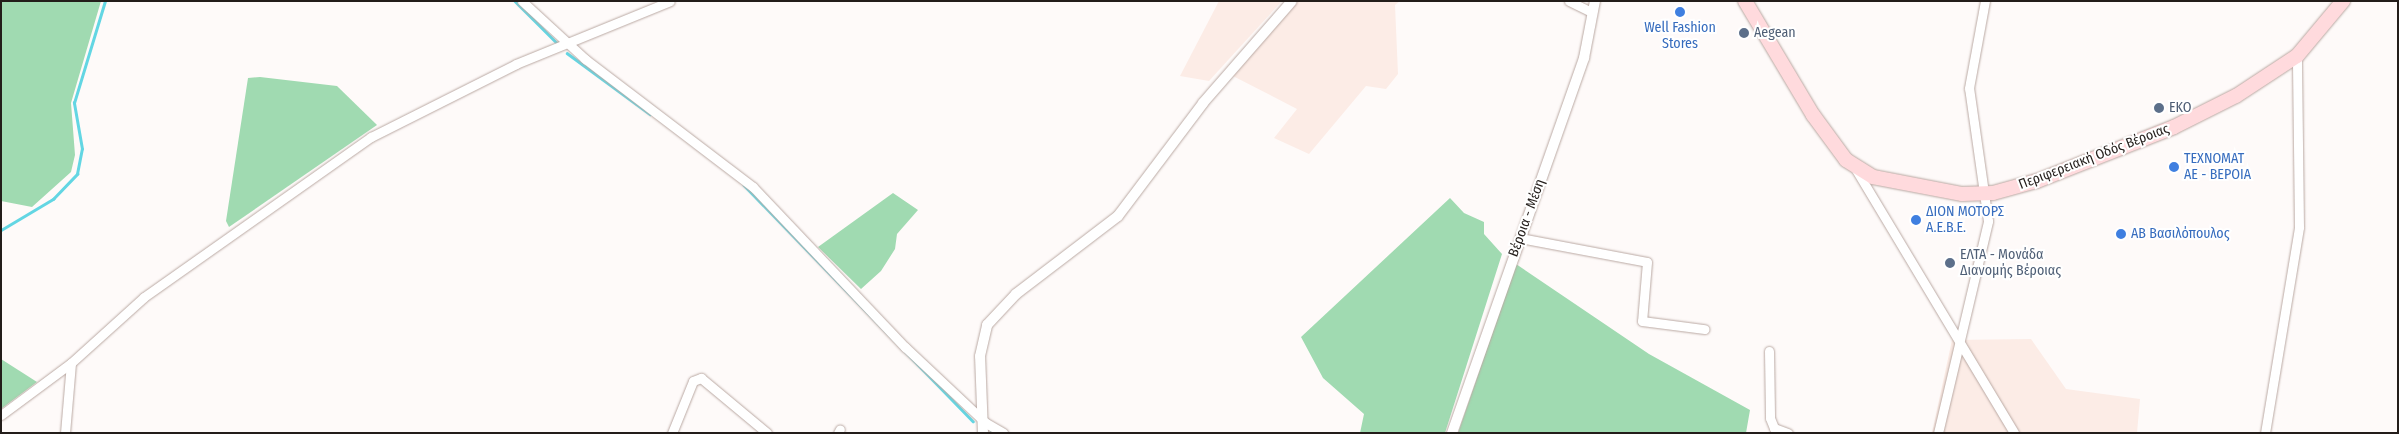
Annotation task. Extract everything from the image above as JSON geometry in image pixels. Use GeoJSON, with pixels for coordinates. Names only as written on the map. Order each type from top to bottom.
{"type":"FeatureCollection","features":[{"type":"Feature","properties":{"kind":"main road","name":"Περιφερειακή Οδός Βέροιας"},"geometry":{"type":"LineString","coordinates":[[1745,1],[1832,144],[1854,166],[1873,177],[1917,189],[1981,193],[2037,181],[2174,127],[2236,96],[2297,56],[2343,1]]}},
{"type":"Feature","properties":{"kind":"street"},"geometry":{"type":"LineString","coordinates":[[522,1],[568,45],[753,187],[984,428],[1003,433]]}},
{"type":"Feature","properties":{"kind":"street"},"geometry":{"type":"LineString","coordinates":[[1,416],[71,363],[144,297],[371,137],[516,64],[568,45],[670,1]]}},
{"type":"Feature","properties":{"kind":"street"},"geometry":{"type":"LineString","coordinates":[[984,428],[980,356],[987,325],[1016,294],[1118,216],[1203,103],[1292,1]]}},
{"type":"Feature","properties":{"kind":"street"},"geometry":{"type":"LineString","coordinates":[[1569,1],[1592,12]]}},
{"type":"Feature","properties":{"kind":"street","name":"Βέροια - Μέση"},"geometry":{"type":"LineString","coordinates":[[1452,433],[1584,58],[1595,1]]}},
{"type":"Feature","properties":{"kind":"street"},"geometry":{"type":"LineString","coordinates":[[1938,433],[1957,339],[1972,302],[1988,221],[1981,193],[1969,88],[1985,1]]}},
{"type":"Feature","properties":{"kind":"street"},"geometry":{"type":"LineString","coordinates":[[2265,433],[2299,227],[2297,56]]}},
{"type":"Feature","properties":{"kind":"street"},"geometry":{"type":"LineString","coordinates":[[1854,166],[2014,433]]}},
{"type":"Feature","properties":{"kind":"street"},"geometry":{"type":"LineString","coordinates":[[1520,238],[1647,262],[1642,321],[1704,329]]}},
{"type":"Feature","properties":{"kind":"street"},"geometry":{"type":"LineString","coordinates":[[1769,351],[1770,418],[1774,428],[1788,433]]}},
{"type":"Feature","properties":{"kind":"street"},"geometry":{"type":"LineString","coordinates":[[64,433],[71,363]]}},
{"type":"Feature","properties":{"kind":"street"},"geometry":{"type":"LineString","coordinates":[[672,433],[693,381],[701,378],[767,433]]}},
{"type":"Feature","properties":{"kind":"shaded area"},"geometry":{"type":"Polygon","coordinates":[[[1219,1],[1281,2],[1209,81],[1180,76],[1219,1]]]}},
{"type":"Feature","properties":{"kind":"shaded area"},"geometry":{"type":"Polygon","coordinates":[[[1298,1],[1400,1],[1395,5],[1398,74],[1386,89],[1366,86],[1309,154],[1274,138],[1297,109],[1231,75],[1298,1]]]}},
{"type":"Feature","properties":{"kind":"shaded area"},"geometry":{"type":"Polygon","coordinates":[[[2031,339],[2066,389],[2140,399],[2137,433],[1932,433],[1952,340],[2031,339]]]}},
{"type":"Feature","properties":{"kind":"green space"},"geometry":{"type":"Polygon","coordinates":[[[1,1],[101,1],[71,103],[75,155],[71,172],[32,207],[1,201],[1,1]]]}},
{"type":"Feature","properties":{"kind":"green space"},"geometry":{"type":"Polygon","coordinates":[[[260,77],[337,86],[377,125],[229,227],[226,221],[248,78],[260,77]]]}},
{"type":"Feature","properties":{"kind":"green space"},"geometry":{"type":"Polygon","coordinates":[[[893,193],[918,210],[897,234],[895,249],[881,271],[861,289],[818,247],[893,193]]]}},
{"type":"Feature","properties":{"kind":"green space"},"geometry":{"type":"Polygon","coordinates":[[[1450,198],[1464,213],[1484,222],[1484,234],[1502,254],[1445,433],[1360,433],[1364,414],[1323,378],[1301,337],[1450,198]]]}},
{"type":"Feature","properties":{"kind":"green space"},"geometry":{"type":"Polygon","coordinates":[[[1516,264],[1649,354],[1750,410],[1746,433],[1458,433],[1516,264]]]}},
{"type":"Feature","properties":{"kind":"green space"},"geometry":{"type":"Polygon","coordinates":[[[1,359],[37,382],[1,409],[1,359]]]}},
{"type":"Feature","properties":{"kind":"waterway"},"geometry":{"type":"LineString","coordinates":[[1,230],[53,199],[77,174],[82,149],[74,103],[105,1]]}},
{"type":"Feature","properties":{"kind":"waterway"},"geometry":{"type":"LineString","coordinates":[[515,1],[556,42]]}},
{"type":"Feature","properties":{"kind":"waterway"},"geometry":{"type":"LineString","coordinates":[[567,53],[650,114]]}},
{"type":"Feature","properties":{"kind":"waterway"},"geometry":{"type":"LineString","coordinates":[[744,185],[973,421]]}},
{"type":"Feature","properties":{"kind":"place","name":"Well Fashion Stores"},"geometry":{"type":"Point","coordinates":[1680,12]}},
{"type":"Feature","properties":{"kind":"place","name":"Aegean"},"geometry":{"type":"Point","coordinates":[1744,33]}},
{"type":"Feature","properties":{"kind":"place","name":"EKO"},"geometry":{"type":"Point","coordinates":[2159,108]}},
{"type":"Feature","properties":{"kind":"place","name":"ΤΕΧΝΟΜΑΤ ΑΕ - ΒΕΡΟΙΑ"},"geometry":{"type":"Point","coordinates":[2174,167]}},
{"type":"Feature","properties":{"kind":"place","name":"ΔΙΟΝ ΜΟΤΟΡΣ Α.Ε.Β.Ε."},"geometry":{"type":"Point","coordinates":[1916,220]}},
{"type":"Feature","properties":{"kind":"place","name":"ΑΒ Βασιλόπουλος"},"geometry":{"type":"Point","coordinates":[2121,234]}},
{"type":"Feature","properties":{"kind":"place","name":"ΕΛΤΑ - Μονάδα Διανομής Βέροιας"},"geometry":{"type":"Point","coordinates":[1950,263]}}]}
